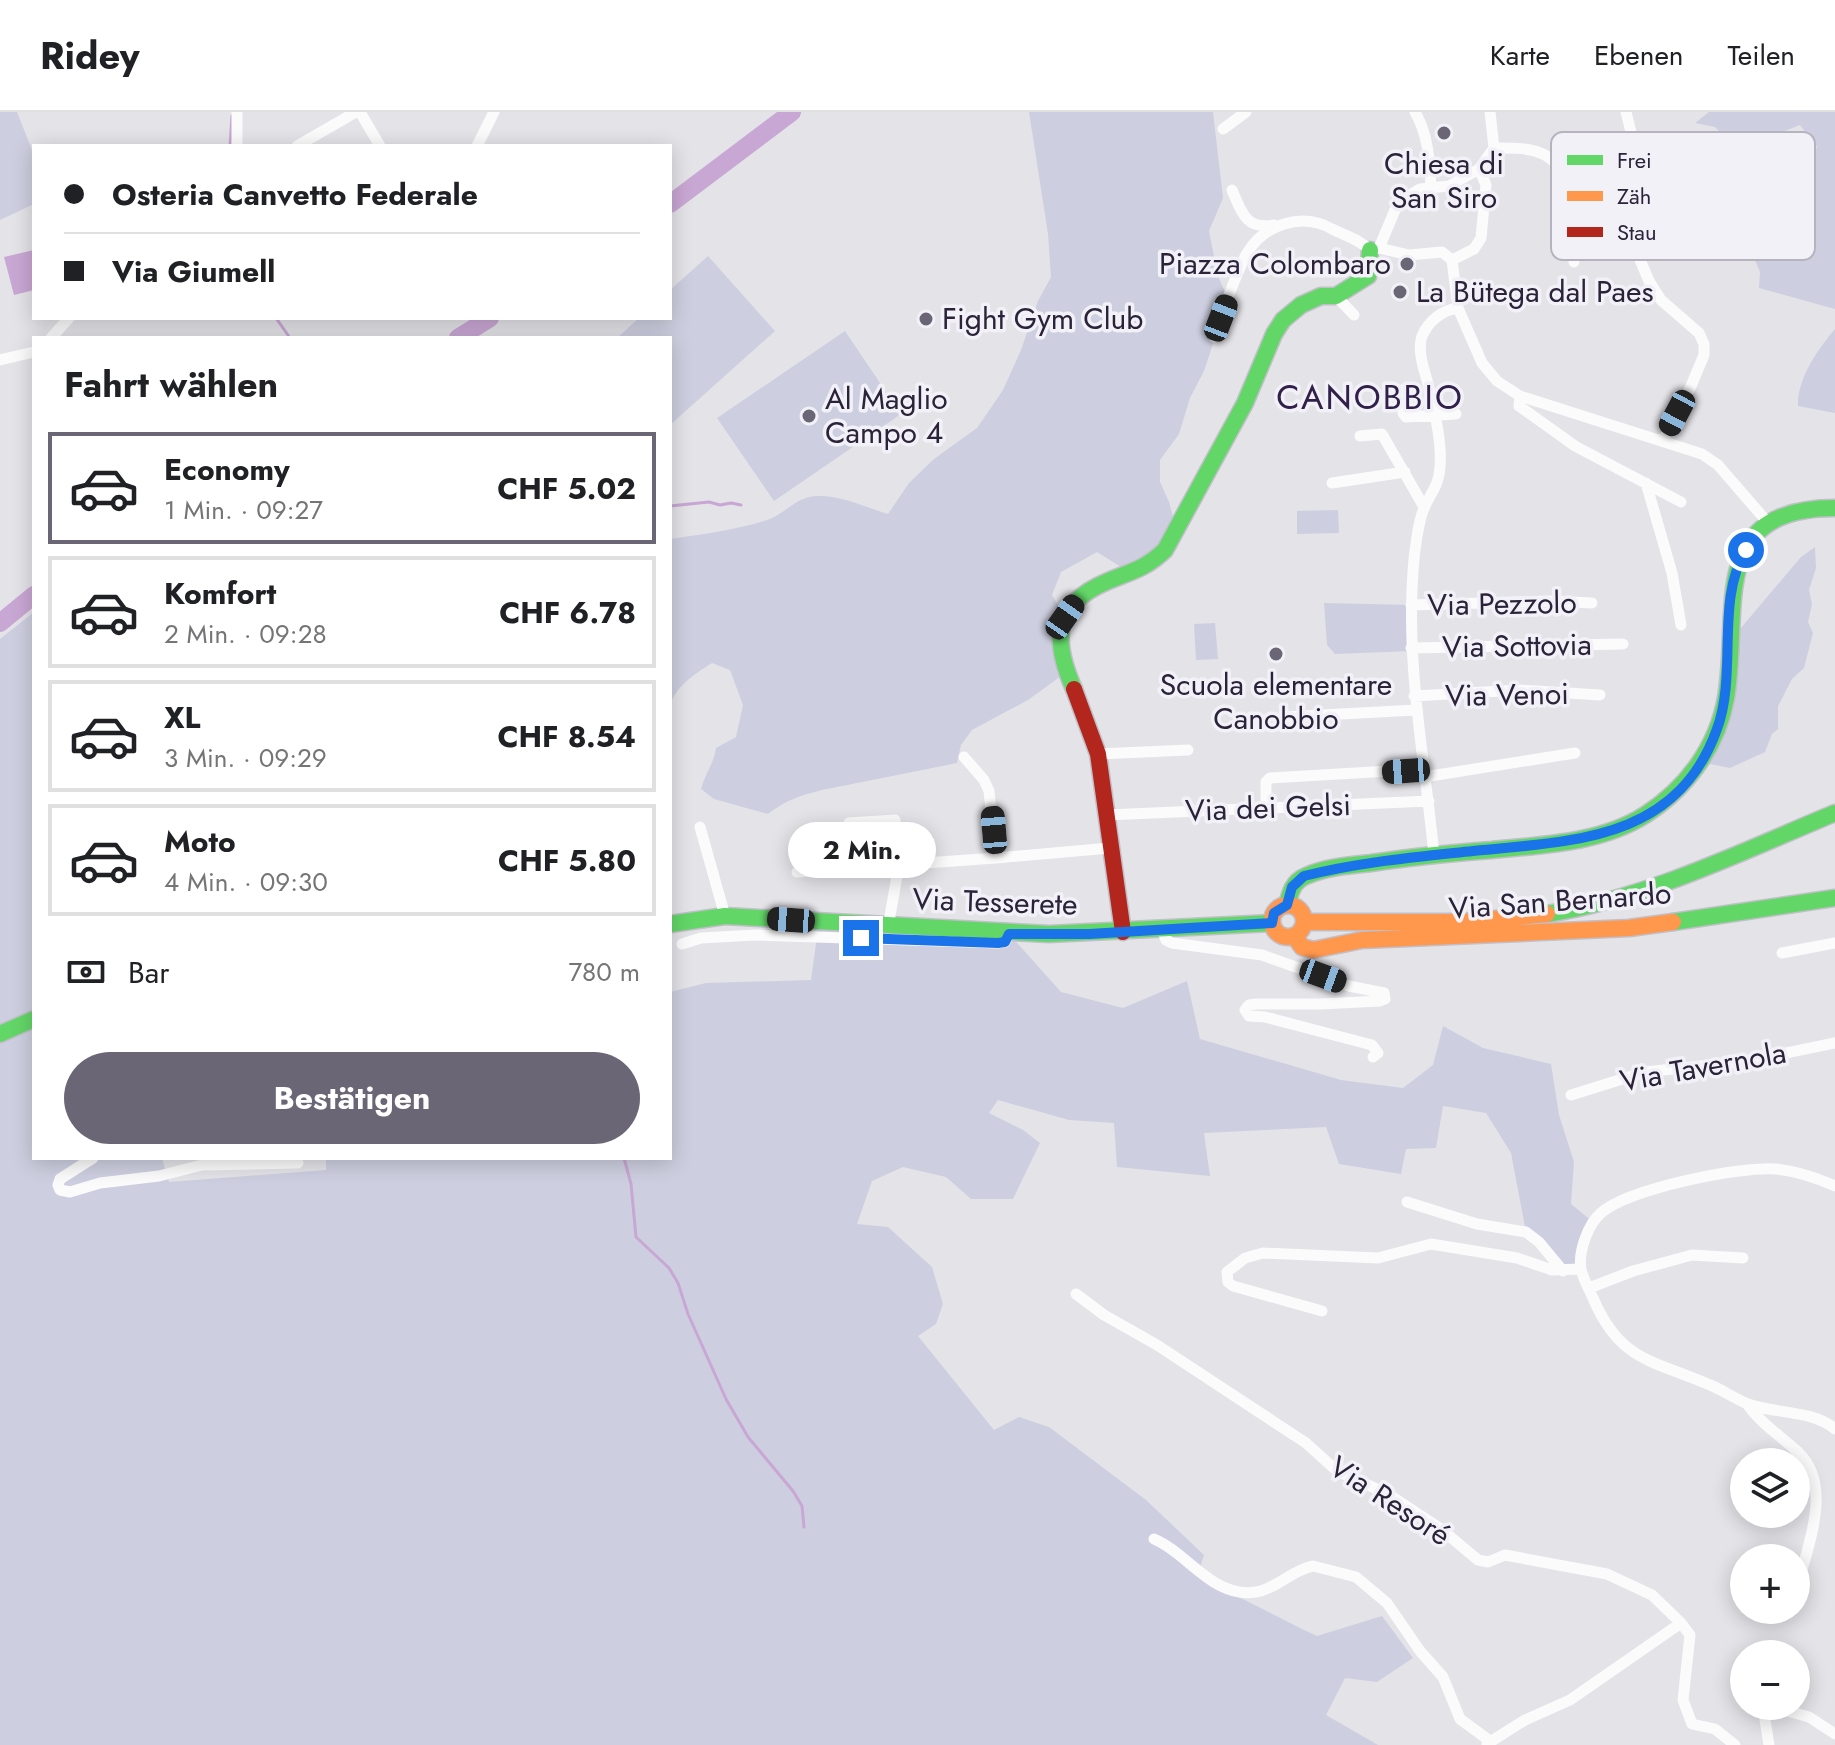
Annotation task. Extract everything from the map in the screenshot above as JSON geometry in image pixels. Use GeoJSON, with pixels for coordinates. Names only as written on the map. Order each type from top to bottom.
{"type":"FeatureCollection","features":[{"type":"Feature","properties":{"kind":"street"},"geometry":{"type":"LineString","coordinates":[[237,112],[237,144]]}},
{"type":"Feature","properties":{"kind":"street"},"geometry":{"type":"LineString","coordinates":[[301,144],[358,112],[379,144]]}},
{"type":"Feature","properties":{"kind":"street"},"geometry":{"type":"LineString","coordinates":[[478,144],[494,112]]}},
{"type":"Feature","properties":{"kind":"street"},"geometry":{"type":"LineString","coordinates":[[1223,129],[1246,112]]}},
{"type":"Feature","properties":{"kind":"street"},"geometry":{"type":"LineString","coordinates":[[1415,112],[1423,127],[1430,167],[1426,188]]}},
{"type":"Feature","properties":{"kind":"street"},"geometry":{"type":"LineString","coordinates":[[1626,112],[1631,132]]}},
{"type":"Feature","properties":{"kind":"street"},"geometry":{"type":"LineString","coordinates":[[1123,932],[1098,754],[1086,716],[1063,664],[1059,640],[1065,617],[1078,598],[1103,583],[1148,566],[1159,557],[1245,403],[1279,326],[1301,305],[1321,296],[1336,296],[1368,276],[1375,249],[1395,210],[1405,198],[1426,188],[1449,186],[1479,169],[1494,148],[1489,115]]}},
{"type":"Feature","properties":{"kind":"street"},"geometry":{"type":"LineString","coordinates":[[1494,148],[1534,151],[1551,161]]}},
{"type":"Feature","properties":{"kind":"street"},"geometry":{"type":"LineString","coordinates":[[1452,260],[1474,249],[1481,238],[1486,185],[1479,169]]}},
{"type":"Feature","properties":{"kind":"street"},"geometry":{"type":"LineString","coordinates":[[1232,190],[1252,224],[1260,228],[1299,220],[1320,223],[1375,249],[1400,255],[1442,252],[1452,260],[1458,306],[1488,372],[1520,396],[1690,448],[1712,460],[1769,524]]}},
{"type":"Feature","properties":{"kind":"street"},"geometry":{"type":"LineString","coordinates":[[1214,337],[1246,255],[1279,224]]}},
{"type":"Feature","properties":{"kind":"street"},"geometry":{"type":"LineString","coordinates":[[1640,260],[1661,300],[1695,328],[1704,344],[1704,355],[1691,386],[1663,440]]}},
{"type":"Feature","properties":{"kind":"street"},"geometry":{"type":"LineString","coordinates":[[1336,296],[1354,315]]}},
{"type":"Feature","properties":{"kind":"street","name":"Via San Bernardo"},"geometry":{"type":"LineString","coordinates":[[1287,905],[1292,887],[1304,876],[1434,855],[1411,648],[1413,567],[1424,507],[1435,491],[1440,471],[1441,449],[1421,356],[1422,337],[1442,311],[1458,306]]}},
{"type":"Feature","properties":{"kind":"street"},"geometry":{"type":"LineString","coordinates":[[53,336],[67,320]]}},
{"type":"Feature","properties":{"kind":"street"},"geometry":{"type":"LineString","coordinates":[[0,360],[32,352]]}},
{"type":"Feature","properties":{"kind":"street"},"geometry":{"type":"LineString","coordinates":[[1402,390],[1405,416],[1456,414]]}},
{"type":"Feature","properties":{"kind":"street"},"geometry":{"type":"LineString","coordinates":[[1520,396],[1519,406],[1523,411],[1575,446],[1681,502]]}},
{"type":"Feature","properties":{"kind":"street"},"geometry":{"type":"LineString","coordinates":[[1360,436],[1382,434],[1424,507]]}},
{"type":"Feature","properties":{"kind":"street"},"geometry":{"type":"LineString","coordinates":[[1332,483],[1405,472]]}},
{"type":"Feature","properties":{"kind":"street"},"geometry":{"type":"LineString","coordinates":[[1646,483],[1672,573],[1681,625]]}},
{"type":"Feature","properties":{"kind":"street"},"geometry":{"type":"LineString","coordinates":[[1434,855],[1600,836],[1639,820],[1677,792],[1700,762],[1717,729],[1727,681],[1732,589],[1735,573],[1751,542],[1769,524],[1790,512],[1835,508]]}},
{"type":"Feature","properties":{"kind":"street","name":"Via Pezzolo"},"geometry":{"type":"LineString","coordinates":[[1411,605],[1552,601],[1592,603]]}},
{"type":"Feature","properties":{"kind":"street","name":"Via Sottovia"},"geometry":{"type":"LineString","coordinates":[[1411,648],[1623,644]]}},
{"type":"Feature","properties":{"kind":"street","name":"Via Venoi"},"geometry":{"type":"LineString","coordinates":[[1414,696],[1519,690],[1600,695]]}},
{"type":"Feature","properties":{"kind":"street"},"geometry":{"type":"LineString","coordinates":[[1285,717],[1416,710]]}},
{"type":"Feature","properties":{"kind":"street"},"geometry":{"type":"LineString","coordinates":[[1098,754],[1188,750]]}},
{"type":"Feature","properties":{"kind":"street"},"geometry":{"type":"LineString","coordinates":[[1266,807],[1268,779],[1424,773],[1575,753]]}},
{"type":"Feature","properties":{"kind":"street"},"geometry":{"type":"LineString","coordinates":[[964,757],[984,780],[989,791],[996,858]]}},
{"type":"Feature","properties":{"kind":"street","name":"Via dei Gelsi"},"geometry":{"type":"LineString","coordinates":[[1107,815],[1429,801]]}},
{"type":"Feature","properties":{"kind":"street"},"geometry":{"type":"LineString","coordinates":[[1299,929],[1300,912],[1287,905],[1274,913],[1272,923],[1280,935],[1299,929],[1447,923],[1520,918],[1564,911],[1670,880],[1835,813]]}},
{"type":"Feature","properties":{"kind":"street"},"geometry":{"type":"LineString","coordinates":[[849,823],[895,820],[899,865],[888,927]]}},
{"type":"Feature","properties":{"kind":"street"},"geometry":{"type":"LineString","coordinates":[[700,827],[725,916]]}},
{"type":"Feature","properties":{"kind":"street"},"geometry":{"type":"LineString","coordinates":[[797,872],[1110,848]]}},
{"type":"Feature","properties":{"kind":"street","name":"Via San Bernardo"},"geometry":{"type":"LineString","coordinates":[[1299,929],[1302,947],[1313,950],[1362,940],[1629,928],[1835,898]]}},
{"type":"Feature","properties":{"kind":"street","name":"Via Tesserete"},"geometry":{"type":"LineString","coordinates":[[672,924],[725,916],[1009,934],[1123,932],[1272,923]]}},
{"type":"Feature","properties":{"kind":"street"},"geometry":{"type":"LineString","coordinates":[[1162,929],[1166,940],[1172,943],[1262,955],[1349,986],[1384,993],[1385,999],[1380,1001],[1256,1004],[1249,1005],[1245,1010],[1249,1016],[1265,1017],[1372,1045],[1378,1053],[1373,1057]]}},
{"type":"Feature","properties":{"kind":"street"},"geometry":{"type":"LineString","coordinates":[[682,944],[701,938],[755,935],[998,943],[1005,942],[1009,934]]}},
{"type":"Feature","properties":{"kind":"street"},"geometry":{"type":"LineString","coordinates":[[1782,953],[1835,943]]}},
{"type":"Feature","properties":{"kind":"street"},"geometry":{"type":"LineString","coordinates":[[0,1034],[32,1020]]}},
{"type":"Feature","properties":{"kind":"street","name":"Via Tavernola"},"geometry":{"type":"LineString","coordinates":[[1571,1095],[1645,1072],[1747,1061],[1835,1043]]}},
{"type":"Feature","properties":{"kind":"street"},"geometry":{"type":"LineString","coordinates":[[90,1160],[60,1179],[60,1190],[70,1192],[100,1183],[159,1176],[202,1165],[298,1163]]}},
{"type":"Feature","properties":{"kind":"street"},"geometry":{"type":"LineString","coordinates":[[1835,1186],[1790,1172],[1755,1170],[1689,1181],[1633,1196],[1607,1208],[1593,1222],[1584,1244],[1581,1269],[1606,1323],[1632,1353],[1709,1384],[1748,1404],[1820,1421],[1835,1429]]}},
{"type":"Feature","properties":{"kind":"street"},"geometry":{"type":"LineString","coordinates":[[1407,1202],[1477,1224],[1526,1232],[1539,1242],[1563,1271]]}},
{"type":"Feature","properties":{"kind":"street"},"geometry":{"type":"LineString","coordinates":[[1322,1311],[1233,1286],[1228,1282],[1227,1272],[1245,1258],[1263,1253],[1378,1258],[1431,1244],[1517,1258],[1543,1268],[1563,1271],[1581,1269]]}},
{"type":"Feature","properties":{"kind":"street"},"geometry":{"type":"LineString","coordinates":[[1589,1288],[1633,1271],[1692,1255],[1743,1258]]}},
{"type":"Feature","properties":{"kind":"street","name":"Via Resoré"},"geometry":{"type":"LineString","coordinates":[[1076,1294],[1104,1315],[1157,1345],[1306,1443],[1337,1471],[1388,1494],[1478,1560],[1488,1562],[1505,1555],[1607,1574],[1652,1595],[1681,1623]]}},
{"type":"Feature","properties":{"kind":"street"},"geometry":{"type":"LineString","coordinates":[[1748,1404],[1805,1459],[1815,1478],[1813,1518],[1807,1544]]}},
{"type":"Feature","properties":{"kind":"street"},"geometry":{"type":"LineString","coordinates":[[1154,1539],[1164,1543],[1204,1576],[1243,1592],[1260,1592],[1313,1566],[1349,1575],[1366,1584],[1393,1609],[1420,1651],[1441,1673],[1462,1722],[1488,1743],[1524,1721],[1570,1700],[1681,1623],[1690,1635],[1683,1700],[1692,1724],[1715,1729],[1735,1745]]}},
{"type":"Feature","properties":{"kind":"street"},"geometry":{"type":"LineString","coordinates":[[1810,1718],[1835,1734]]}},
{"type":"Feature","properties":{"kind":"street"},"geometry":{"type":"LineString","coordinates":[[1765,1720],[1769,1745]]}},
{"type":"Feature","properties":{"kind":"shaded area"},"geometry":{"type":"Polygon","coordinates":[[[0,112],[17,112],[32,150],[32,205],[0,220],[0,112]]]}},
{"type":"Feature","properties":{"kind":"shaded area"},"geometry":{"type":"Polygon","coordinates":[[[1029,112],[1213,112],[1223,198],[1209,231],[1218,276],[1228,299],[1179,434],[1160,460],[1160,482],[1175,524],[1152,558],[1126,570],[1097,552],[1061,572],[1052,595],[1065,617],[1061,676],[1028,700],[972,730],[961,745],[957,763],[811,793],[789,801],[768,814],[714,799],[701,789],[716,748],[736,737],[743,705],[730,670],[712,663],[687,680],[672,701],[672,539],[755,523],[773,517],[802,499],[816,496],[844,499],[888,514],[909,483],[934,459],[977,428],[1003,390],[1038,301],[1051,277],[1048,234],[1029,112]]]}},
{"type":"Feature","properties":{"kind":"shaded area"},"geometry":{"type":"Polygon","coordinates":[[[1709,112],[1835,112],[1835,309],[1759,288],[1760,272],[1755,260],[1815,260],[1815,132],[1805,132],[1800,125],[1782,132],[1720,132],[1715,127],[1695,123],[1709,112]]]}},
{"type":"Feature","properties":{"kind":"shaded area"},"geometry":{"type":"Polygon","coordinates":[[[32,250],[32,290],[14,295],[4,257],[32,250]]]}},
{"type":"Feature","properties":{"kind":"shaded area"},"geometry":{"type":"Polygon","coordinates":[[[708,256],[775,331],[672,423],[672,336],[619,336],[637,320],[672,320],[672,288],[708,256]]]}},
{"type":"Feature","properties":{"kind":"shaded area"},"geometry":{"type":"Polygon","coordinates":[[[1835,329],[1835,413],[1798,406],[1805,375],[1835,329]]]}},
{"type":"Feature","properties":{"kind":"shaded area","name":"Al Maglio Campo 4"},"geometry":{"type":"Polygon","coordinates":[[[845,331],[901,414],[774,501],[717,418],[845,331]]]}},
{"type":"Feature","properties":{"kind":"shaded area"},"geometry":{"type":"Polygon","coordinates":[[[1338,510],[1339,533],[1297,534],[1297,511],[1338,510]]]}},
{"type":"Feature","properties":{"kind":"shaded area"},"geometry":{"type":"Polygon","coordinates":[[[1815,547],[1816,568],[1809,590],[1812,604],[1808,622],[1813,633],[1804,668],[1792,679],[1778,706],[1778,729],[1772,734],[1765,752],[1730,768],[1700,762],[1711,743],[1729,642],[1801,557],[1815,547]]]}},
{"type":"Feature","properties":{"kind":"shaded area"},"geometry":{"type":"Polygon","coordinates":[[[1324,603],[1411,605],[1411,651],[1335,654],[1327,645],[1324,603]]]}},
{"type":"Feature","properties":{"kind":"shaded area"},"geometry":{"type":"Polygon","coordinates":[[[32,614],[32,1160],[163,1160],[169,1182],[326,1170],[326,1160],[672,1160],[672,992],[706,983],[811,980],[819,922],[1009,934],[1061,992],[1123,1008],[1187,981],[1200,1039],[1341,1080],[1403,1088],[1433,1065],[1443,1026],[1483,1048],[1551,1064],[1559,1115],[1574,1162],[1571,1204],[1593,1222],[1581,1269],[1563,1271],[1526,1232],[1511,1153],[1486,1113],[1443,1106],[1436,1148],[1406,1149],[1401,1174],[1339,1164],[1326,1127],[1204,1133],[1210,1176],[1117,1167],[1114,1123],[1069,1120],[998,1100],[989,1113],[1023,1130],[1040,1143],[1013,1199],[971,1199],[946,1177],[903,1167],[872,1181],[857,1224],[888,1227],[932,1267],[943,1304],[936,1324],[918,1336],[994,1430],[1019,1417],[1049,1427],[1146,1500],[1204,1555],[1197,1576],[1302,1629],[1317,1636],[1382,1616],[1413,1658],[1377,1682],[1345,1678],[1326,1715],[1378,1745],[0,1745],[0,639],[32,614]]]}},
{"type":"Feature","properties":{"kind":"shaded area"},"geometry":{"type":"Polygon","coordinates":[[[1215,623],[1218,659],[1196,660],[1194,624],[1215,623]]]}},
{"type":"Feature","properties":{"kind":"waterway"},"geometry":{"type":"LineString","coordinates":[[672,202],[792,112]]}},
{"type":"Feature","properties":{"kind":"waterway"},"geometry":{"type":"LineString","coordinates":[[230,144],[232,116]]}},
{"type":"Feature","properties":{"kind":"waterway"},"geometry":{"type":"LineString","coordinates":[[277,320],[289,336]]}},
{"type":"Feature","properties":{"kind":"waterway"},"geometry":{"type":"LineString","coordinates":[[461,336],[487,320]]}},
{"type":"Feature","properties":{"kind":"waterway"},"geometry":{"type":"LineString","coordinates":[[672,506],[709,502],[741,505]]}},
{"type":"Feature","properties":{"kind":"waterway"},"geometry":{"type":"LineString","coordinates":[[0,623],[32,597]]}},
{"type":"Feature","properties":{"kind":"waterway"},"geometry":{"type":"LineString","coordinates":[[625,1160],[631,1184],[636,1237],[669,1268],[678,1283],[688,1314],[726,1399],[748,1437],[793,1491],[802,1506],[804,1527]]}},
{"type":"Feature","properties":{"kind":"traffic: fast"},"geometry":{"type":"LineString","coordinates":[[1074,689],[1061,641],[1062,626],[1075,602],[1088,591],[1144,566],[1165,550],[1245,403],[1283,320],[1301,305],[1321,296],[1336,296],[1368,276],[1370,250]]}},
{"type":"Feature","properties":{"kind":"traffic: fast"},"geometry":{"type":"LineString","coordinates":[[1287,905],[1295,884],[1321,870],[1571,841],[1610,832],[1645,815],[1674,792],[1698,765],[1722,716],[1730,665],[1737,571],[1747,545],[1765,526],[1794,513],[1835,508]]}},
{"type":"Feature","properties":{"kind":"traffic: fast"},"geometry":{"type":"LineString","coordinates":[[1547,914],[1585,907],[1658,885],[1835,813]]}},
{"type":"Feature","properties":{"kind":"traffic: fast"},"geometry":{"type":"LineString","coordinates":[[1673,922],[1835,898]]}},
{"type":"Feature","properties":{"kind":"traffic: fast"},"geometry":{"type":"LineString","coordinates":[[672,924],[725,916],[1049,934],[1272,923]]}},
{"type":"Feature","properties":{"kind":"traffic: fast"},"geometry":{"type":"LineString","coordinates":[[0,1034],[32,1020]]}},
{"type":"Feature","properties":{"kind":"traffic: slow"},"geometry":{"type":"LineString","coordinates":[[1288,905],[1299,910],[1304,921],[1299,932],[1288,937],[1277,932],[1272,921],[1277,910],[1288,905]]}},
{"type":"Feature","properties":{"kind":"traffic: slow"},"geometry":{"type":"LineString","coordinates":[[1304,922],[1464,922],[1547,914]]}},
{"type":"Feature","properties":{"kind":"traffic: slow"},"geometry":{"type":"LineString","coordinates":[[1294,936],[1302,947],[1313,950],[1362,940],[1629,928],[1673,922]]}},
{"type":"Feature","properties":{"kind":"traffic: jam"},"geometry":{"type":"LineString","coordinates":[[1074,689],[1098,754],[1123,932]]}},
{"type":"Feature","properties":{"kind":"place","name":"Chiesa di San Siro"},"geometry":{"type":"Point","coordinates":[1444,133]}},
{"type":"Feature","properties":{"kind":"place","name":"Piazza Colombaro"},"geometry":{"type":"Point","coordinates":[1407,264]}},
{"type":"Feature","properties":{"kind":"place","name":"La Bütega dal Paes"},"geometry":{"type":"Point","coordinates":[1400,292]}},
{"type":"Feature","properties":{"kind":"place","name":"Fight Gym Club"},"geometry":{"type":"Point","coordinates":[926,319]}},
{"type":"Feature","properties":{"kind":"place","name":"Al Maglio Campo 4"},"geometry":{"type":"Point","coordinates":[809,416]}},
{"type":"Feature","properties":{"kind":"place","name":"Scuola elementare Canobbio"},"geometry":{"type":"Point","coordinates":[1276,654]}},
{"type":"Feature","properties":{"kind":"district","name":"CANOBBIO"},"geometry":{"type":"Point","coordinates":[1370,397]}},
{"type":"Feature","properties":{"kind":"route"},"geometry":{"type":"LineString","coordinates":[[861,938],[1003,943],[1009,934],[1089,934],[1272,923],[1274,913],[1287,905],[1292,887],[1304,876],[1434,855],[1586,839],[1620,829],[1651,813],[1677,792],[1711,743],[1726,695],[1733,581],[1746,550]]}}]}
